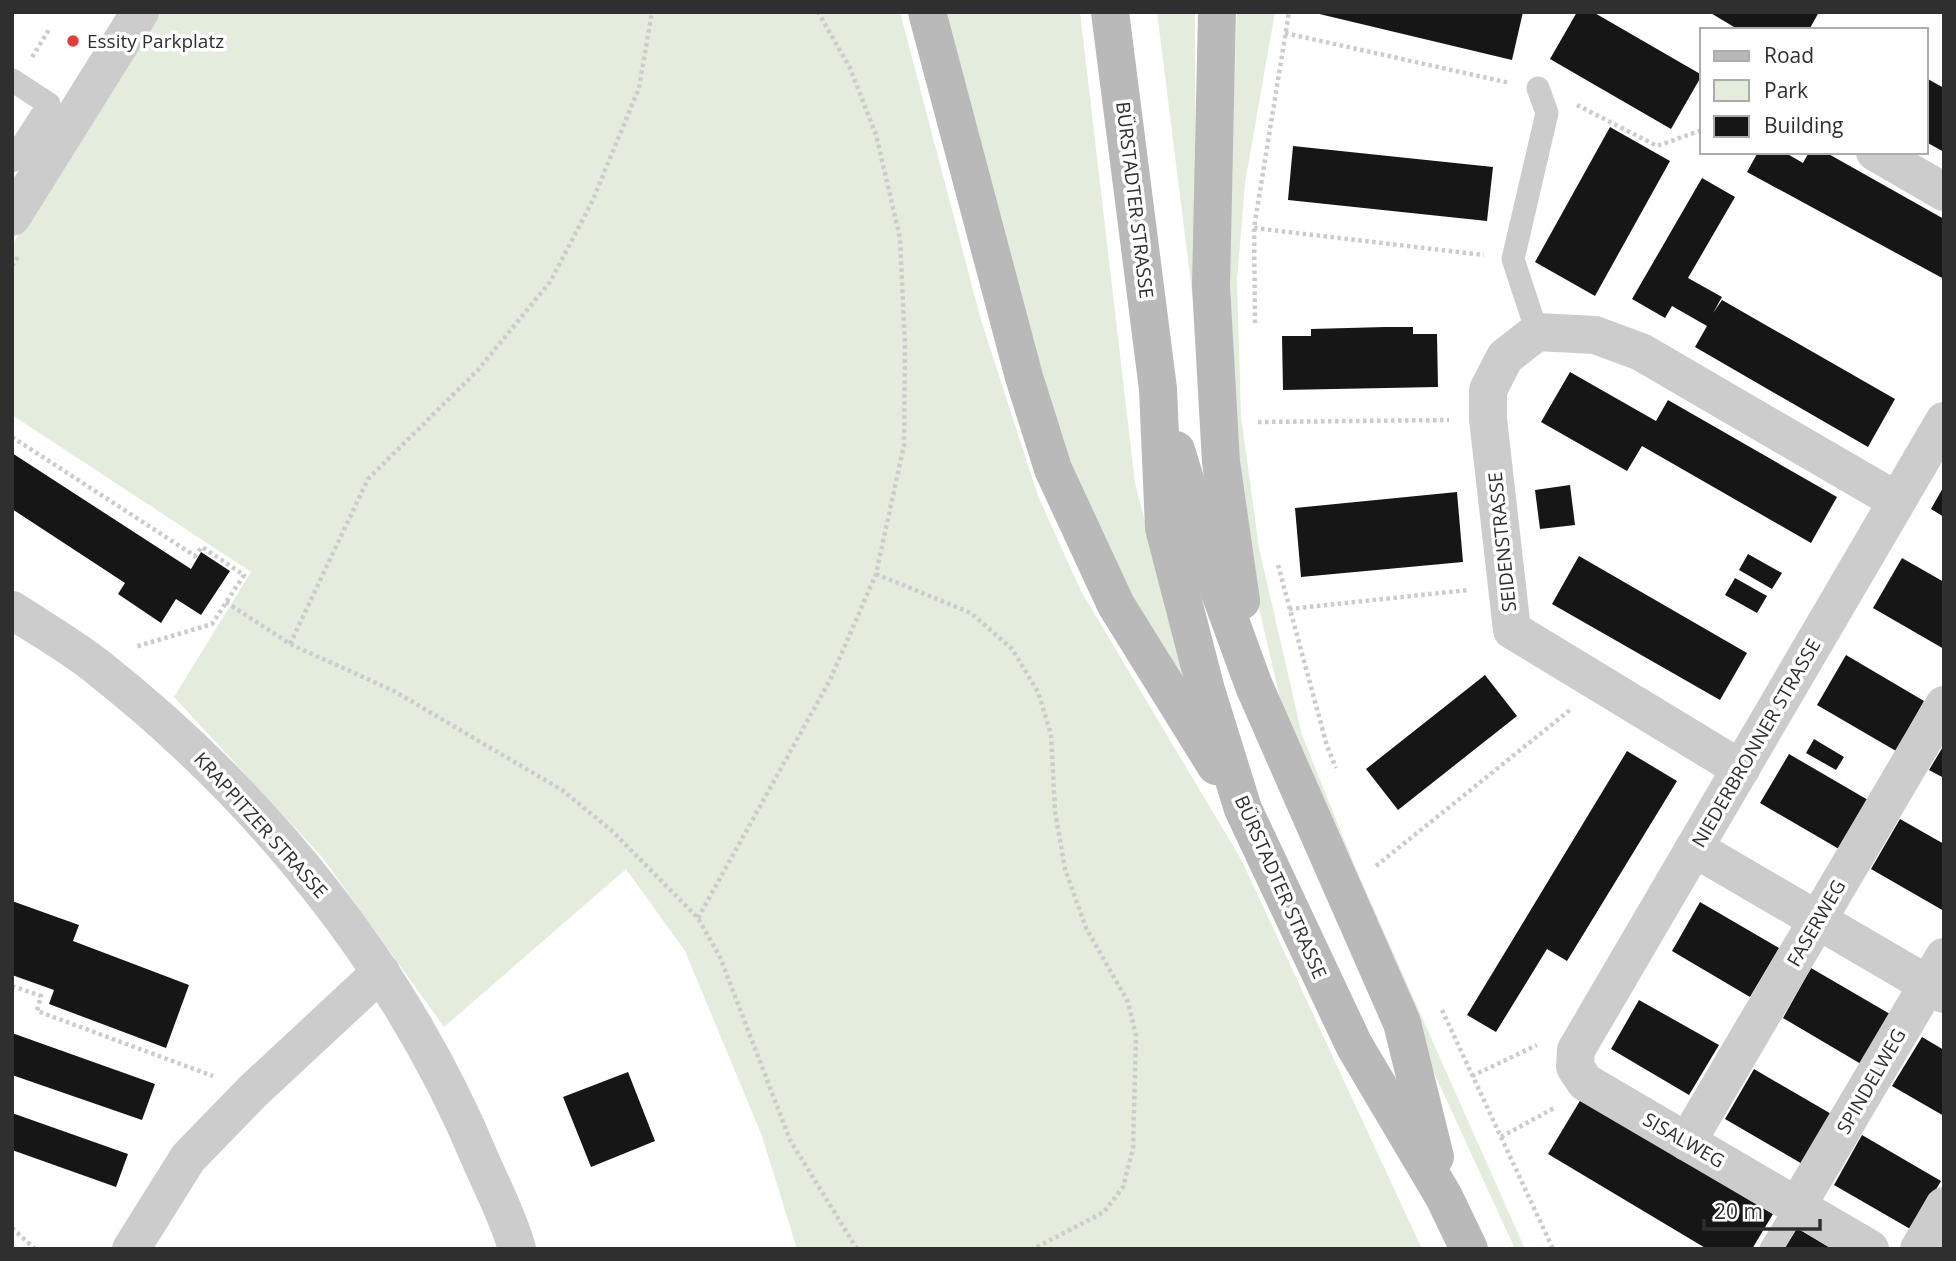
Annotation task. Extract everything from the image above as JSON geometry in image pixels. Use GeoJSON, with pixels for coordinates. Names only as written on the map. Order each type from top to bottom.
{"type":"FeatureCollection","features":[{"type":"Feature","properties":{"kind":"main road"},"geometry":{"type":"LineString","coordinates":[[928,12],[1024,377],[1053,469],[1115,605],[1243,809]]}},
{"type":"Feature","properties":{"kind":"main road","name":"BÜRSTADTER STRASSE"},"geometry":{"type":"LineString","coordinates":[[1110,12],[1158,389],[1164,528],[1200,666],[1243,809],[1354,1045],[1444,1197],[1469,1249]]}},
{"type":"Feature","properties":{"kind":"main road"},"geometry":{"type":"LineString","coordinates":[[1217,12],[1212,299],[1221,462],[1254,686]]}},
{"type":"Feature","properties":{"kind":"main road","name":"BÜRSTADTER STRASSE"},"geometry":{"type":"LineString","coordinates":[[1158,389],[1194,516],[1254,686],[1402,1023],[1444,1197]]}},
{"type":"Feature","properties":{"kind":"street"},"geometry":{"type":"LineString","coordinates":[[12,217],[140,12]]}},
{"type":"Feature","properties":{"kind":"street"},"geometry":{"type":"LineString","coordinates":[[1878,154],[1944,192]]}},
{"type":"Feature","properties":{"kind":"street"},"geometry":{"type":"LineString","coordinates":[[1537,332],[1595,335],[1641,352],[1897,501]]}},
{"type":"Feature","properties":{"kind":"street","name":"SEIDENSTRASSE"},"geometry":{"type":"LineString","coordinates":[[1537,332],[1505,357],[1488,390],[1488,419],[1512,630],[1591,681],[1741,769]]}},
{"type":"Feature","properties":{"kind":"street","name":"NIEDERBRONNER STRASSE"},"geometry":{"type":"LineString","coordinates":[[1582,1061],[1695,848],[1944,421]]}},
{"type":"Feature","properties":{"kind":"street","name":"KRAPPITZER STRASSE"},"geometry":{"type":"LineString","coordinates":[[12,610],[98,667],[184,740],[311,875],[381,972],[456,1100],[517,1249]]}},
{"type":"Feature","properties":{"kind":"street","name":"FASERWEG"},"geometry":{"type":"LineString","coordinates":[[1687,1142],[1944,705]]}},
{"type":"Feature","properties":{"kind":"street"},"geometry":{"type":"LineString","coordinates":[[1695,848],[1818,920],[1938,978]]}},
{"type":"Feature","properties":{"kind":"street"},"geometry":{"type":"LineString","coordinates":[[131,1249],[188,1158],[253,1091],[381,972]]}},
{"type":"Feature","properties":{"kind":"street","name":"SPINDELWEG"},"geometry":{"type":"LineString","coordinates":[[1797,1206],[1938,978]]}},
{"type":"Feature","properties":{"kind":"street","name":"SISALWEG"},"geometry":{"type":"LineString","coordinates":[[1582,1061],[1687,1142],[1870,1249]]}},
{"type":"Feature","properties":{"kind":"street"},"geometry":{"type":"LineString","coordinates":[[1919,1249],[1944,1206]]}},
{"type":"Feature","properties":{"kind":"lane"},"geometry":{"type":"LineString","coordinates":[[12,80],[49,104],[12,161]]}},
{"type":"Feature","properties":{"kind":"lane"},"geometry":{"type":"LineString","coordinates":[[1537,332],[1513,259],[1548,113],[1538,88]]}},
{"type":"Feature","properties":{"kind":"lane"},"geometry":{"type":"LineString","coordinates":[[1771,1249],[1797,1206]]}},
{"type":"Feature","properties":{"kind":"path"},"geometry":{"type":"LineString","coordinates":[[289,644],[368,479],[478,370],[550,282],[592,202],[639,88],[652,12]]}},
{"type":"Feature","properties":{"kind":"path"},"geometry":{"type":"LineString","coordinates":[[698,918],[830,680],[876,573],[904,445],[905,346],[900,239],[876,135],[850,68],[818,12]]}},
{"type":"Feature","properties":{"kind":"path"},"geometry":{"type":"LineString","coordinates":[[1255,325],[1254,228],[1289,12]]}},
{"type":"Feature","properties":{"kind":"path"},"geometry":{"type":"LineString","coordinates":[[40,44],[50,28]]}},
{"type":"Feature","properties":{"kind":"path"},"geometry":{"type":"LineString","coordinates":[[1285,33],[1547,89],[1657,146],[1700,131]]}},
{"type":"Feature","properties":{"kind":"path"},"geometry":{"type":"LineString","coordinates":[[1254,228],[1513,259]]}},
{"type":"Feature","properties":{"kind":"path"},"geometry":{"type":"LineString","coordinates":[[1256,408],[1258,435]]}},
{"type":"Feature","properties":{"kind":"path"},"geometry":{"type":"LineString","coordinates":[[1256,422],[1488,419]]}},
{"type":"Feature","properties":{"kind":"path"},"geometry":{"type":"LineString","coordinates":[[12,437],[195,556],[202,547],[244,575],[212,624],[116,652],[98,667]]}},
{"type":"Feature","properties":{"kind":"path"},"geometry":{"type":"LineString","coordinates":[[1276,555],[1288,609],[1327,746],[1337,770]]}},
{"type":"Feature","properties":{"kind":"path"},"geometry":{"type":"LineString","coordinates":[[876,573],[971,613],[1012,649],[1038,692],[1051,734],[1055,811],[1065,869],[1086,928],[1128,1002],[1136,1036],[1133,1148],[1123,1186],[1104,1212],[1033,1249]]}},
{"type":"Feature","properties":{"kind":"path"},"geometry":{"type":"LineString","coordinates":[[1288,609],[1507,586]]}},
{"type":"Feature","properties":{"kind":"path"},"geometry":{"type":"LineString","coordinates":[[226,602],[289,644],[394,691],[562,789],[611,830],[698,918],[720,957],[790,1140],[857,1249]]}},
{"type":"Feature","properties":{"kind":"path"},"geometry":{"type":"LineString","coordinates":[[1376,866],[1572,708],[1591,681]]}},
{"type":"Feature","properties":{"kind":"path"},"geometry":{"type":"LineString","coordinates":[[1371,854],[1382,879]]}},
{"type":"Feature","properties":{"kind":"path"},"geometry":{"type":"LineString","coordinates":[[12,986],[41,996],[37,1011],[253,1091]]}},
{"type":"Feature","properties":{"kind":"path"},"geometry":{"type":"LineString","coordinates":[[1438,1002],[1553,1249]]}},
{"type":"Feature","properties":{"kind":"path"},"geometry":{"type":"LineString","coordinates":[[1472,1076],[1570,1028],[1582,1061],[1578,1095],[1501,1137]]}},
{"type":"Feature","properties":{"kind":"path"},"geometry":{"type":"LineString","coordinates":[[12,1228],[35,1249]]}},
{"type":"Feature","properties":{"kind":"green space"},"geometry":{"type":"Polygon","coordinates":[[[159,12],[900,12],[981,320],[1038,496],[1081,591],[1242,861],[1422,1249],[797,1249],[762,1136],[685,951],[626,869],[444,1027],[322,857],[174,697],[251,572],[12,415],[12,245],[159,12]]]}},
{"type":"Feature","properties":{"kind":"green space"},"geometry":{"type":"Polygon","coordinates":[[[943,12],[1080,12],[1135,483],[1189,692],[1111,563],[1056,425],[943,12]]]}},
{"type":"Feature","properties":{"kind":"green space"},"geometry":{"type":"Polygon","coordinates":[[[1157,12],[1195,12],[1196,299],[1193,300],[1157,12]]]}},
{"type":"Feature","properties":{"kind":"green space"},"geometry":{"type":"Polygon","coordinates":[[[1237,12],[1275,12],[1245,183],[1237,280],[1241,416],[1259,548],[1302,735],[1356,869],[1525,1249],[1515,1249],[1333,853],[1281,702],[1254,587],[1225,371],[1237,12]]]}},
{"type":"Feature","properties":{"kind":"building"},"geometry":{"type":"Polygon","coordinates":[[[1311,12],[1523,12],[1512,60],[1311,12]]]}},
{"type":"Feature","properties":{"kind":"building"},"geometry":{"type":"Polygon","coordinates":[[[1577,12],[1593,12],[1700,74],[1700,78],[1671,129],[1550,59],[1577,12]]]}},
{"type":"Feature","properties":{"kind":"building"},"geometry":{"type":"Polygon","coordinates":[[[1709,12],[1819,12],[1810,28],[1736,28],[1709,12]]]}},
{"type":"Feature","properties":{"kind":"building"},"geometry":{"type":"Polygon","coordinates":[[[1928,79],[1944,88],[1944,152],[1928,143],[1928,79]]]}},
{"type":"Feature","properties":{"kind":"building"},"geometry":{"type":"Polygon","coordinates":[[[1610,127],[1670,161],[1595,296],[1535,262],[1610,127]]]}},
{"type":"Feature","properties":{"kind":"building"},"geometry":{"type":"Polygon","coordinates":[[[1293,146],[1493,167],[1487,221],[1288,200],[1293,146]]]}},
{"type":"Feature","properties":{"kind":"building"},"geometry":{"type":"Polygon","coordinates":[[[1757,154],[1787,154],[1803,163],[1808,154],[1829,154],[1944,219],[1944,279],[1747,172],[1757,154]]]}},
{"type":"Feature","properties":{"kind":"building"},"geometry":{"type":"Polygon","coordinates":[[[1702,178],[1735,197],[1688,278],[1722,297],[1713,313],[1722,300],[1895,399],[1868,447],[1695,347],[1707,326],[1672,306],[1665,318],[1632,299],[1702,178]]]}},
{"type":"Feature","properties":{"kind":"building"},"geometry":{"type":"Polygon","coordinates":[[[1413,327],[1413,334],[1437,334],[1438,387],[1283,390],[1282,336],[1311,336],[1311,329],[1413,327]]]}},
{"type":"Feature","properties":{"kind":"building"},"geometry":{"type":"Polygon","coordinates":[[[1570,372],[1656,421],[1668,400],[1837,497],[1811,543],[1642,446],[1627,471],[1541,422],[1570,372]]]}},
{"type":"Feature","properties":{"kind":"building"},"geometry":{"type":"Polygon","coordinates":[[[12,453],[191,569],[201,552],[230,571],[201,615],[176,599],[161,623],[118,594],[125,583],[12,509],[12,453]]]}},
{"type":"Feature","properties":{"kind":"building"},"geometry":{"type":"Polygon","coordinates":[[[1570,485],[1575,525],[1540,529],[1535,490],[1570,485]]]}},
{"type":"Feature","properties":{"kind":"building"},"geometry":{"type":"Polygon","coordinates":[[[1944,486],[1944,517],[1931,509],[1944,486]]]}},
{"type":"Feature","properties":{"kind":"building"},"geometry":{"type":"Polygon","coordinates":[[[1457,492],[1463,562],[1301,577],[1295,508],[1457,492]]]}},
{"type":"Feature","properties":{"kind":"building"},"geometry":{"type":"Polygon","coordinates":[[[1748,554],[1782,573],[1772,589],[1739,570],[1748,554]]]}},
{"type":"Feature","properties":{"kind":"building"},"geometry":{"type":"Polygon","coordinates":[[[1579,556],[1747,653],[1720,700],[1552,604],[1579,556]]]}},
{"type":"Feature","properties":{"kind":"building"},"geometry":{"type":"Polygon","coordinates":[[[1902,558],[1944,582],[1944,649],[1873,608],[1902,558]]]}},
{"type":"Feature","properties":{"kind":"building"},"geometry":{"type":"Polygon","coordinates":[[[1735,578],[1767,596],[1757,613],[1725,595],[1735,578]]]}},
{"type":"Feature","properties":{"kind":"building"},"geometry":{"type":"Polygon","coordinates":[[[1846,655],[1924,701],[1896,751],[1817,705],[1846,655]]]}},
{"type":"Feature","properties":{"kind":"building"},"geometry":{"type":"Polygon","coordinates":[[[1485,675],[1517,716],[1398,810],[1366,769],[1485,675]]]}},
{"type":"Feature","properties":{"kind":"building"},"geometry":{"type":"Polygon","coordinates":[[[1814,739],[1844,757],[1836,770],[1806,753],[1814,739]]]}},
{"type":"Feature","properties":{"kind":"building"},"geometry":{"type":"Polygon","coordinates":[[[1944,745],[1944,778],[1929,770],[1944,745]]]}},
{"type":"Feature","properties":{"kind":"building"},"geometry":{"type":"Polygon","coordinates":[[[1627,751],[1677,781],[1567,961],[1547,949],[1496,1032],[1467,1015],[1627,751]]]}},
{"type":"Feature","properties":{"kind":"building"},"geometry":{"type":"Polygon","coordinates":[[[1789,754],[1868,800],[1839,849],[1760,803],[1789,754]]]}},
{"type":"Feature","properties":{"kind":"building"},"geometry":{"type":"Polygon","coordinates":[[[1900,819],[1944,844],[1944,911],[1871,869],[1900,819]]]}},
{"type":"Feature","properties":{"kind":"building"},"geometry":{"type":"Polygon","coordinates":[[[12,901],[79,925],[73,941],[189,985],[166,1048],[49,1004],[54,990],[12,975],[12,901]]]}},
{"type":"Feature","properties":{"kind":"building"},"geometry":{"type":"Polygon","coordinates":[[[1700,902],[1779,948],[1750,997],[1672,951],[1700,902]]]}},
{"type":"Feature","properties":{"kind":"building"},"geometry":{"type":"Polygon","coordinates":[[[1811,968],[1890,1014],[1861,1064],[1783,1018],[1811,968]]]}},
{"type":"Feature","properties":{"kind":"building"},"geometry":{"type":"Polygon","coordinates":[[[1639,1000],[1719,1045],[1689,1095],[1611,1049],[1639,1000]]]}},
{"type":"Feature","properties":{"kind":"building"},"geometry":{"type":"Polygon","coordinates":[[[12,1033],[155,1084],[142,1120],[12,1075],[12,1033]]]}},
{"type":"Feature","properties":{"kind":"building"},"geometry":{"type":"Polygon","coordinates":[[[1922,1037],[1944,1050],[1944,1116],[1892,1086],[1922,1037]]]}},
{"type":"Feature","properties":{"kind":"building"},"geometry":{"type":"Polygon","coordinates":[[[1754,1069],[1833,1115],[1804,1165],[1725,1119],[1754,1069]]]}},
{"type":"Feature","properties":{"kind":"building"},"geometry":{"type":"Polygon","coordinates":[[[628,1072],[655,1141],[591,1167],[563,1097],[628,1072]]]}},
{"type":"Feature","properties":{"kind":"building"},"geometry":{"type":"Polygon","coordinates":[[[1581,1099],[1773,1214],[1752,1249],[1707,1249],[1548,1154],[1581,1099]]]}},
{"type":"Feature","properties":{"kind":"building"},"geometry":{"type":"Polygon","coordinates":[[[12,1113],[128,1154],[116,1187],[12,1150],[12,1113]]]}},
{"type":"Feature","properties":{"kind":"building"},"geometry":{"type":"Polygon","coordinates":[[[1862,1135],[1941,1181],[1912,1230],[1834,1185],[1862,1135]]]}},
{"type":"Feature","properties":{"kind":"building"},"geometry":{"type":"Polygon","coordinates":[[[1797,1228],[1832,1249],[1784,1249],[1797,1228]]]}},
{"type":"Feature","properties":{"kind":"place","name":"Essity Parkplatz"},"geometry":{"type":"Point","coordinates":[73,41]}}]}
